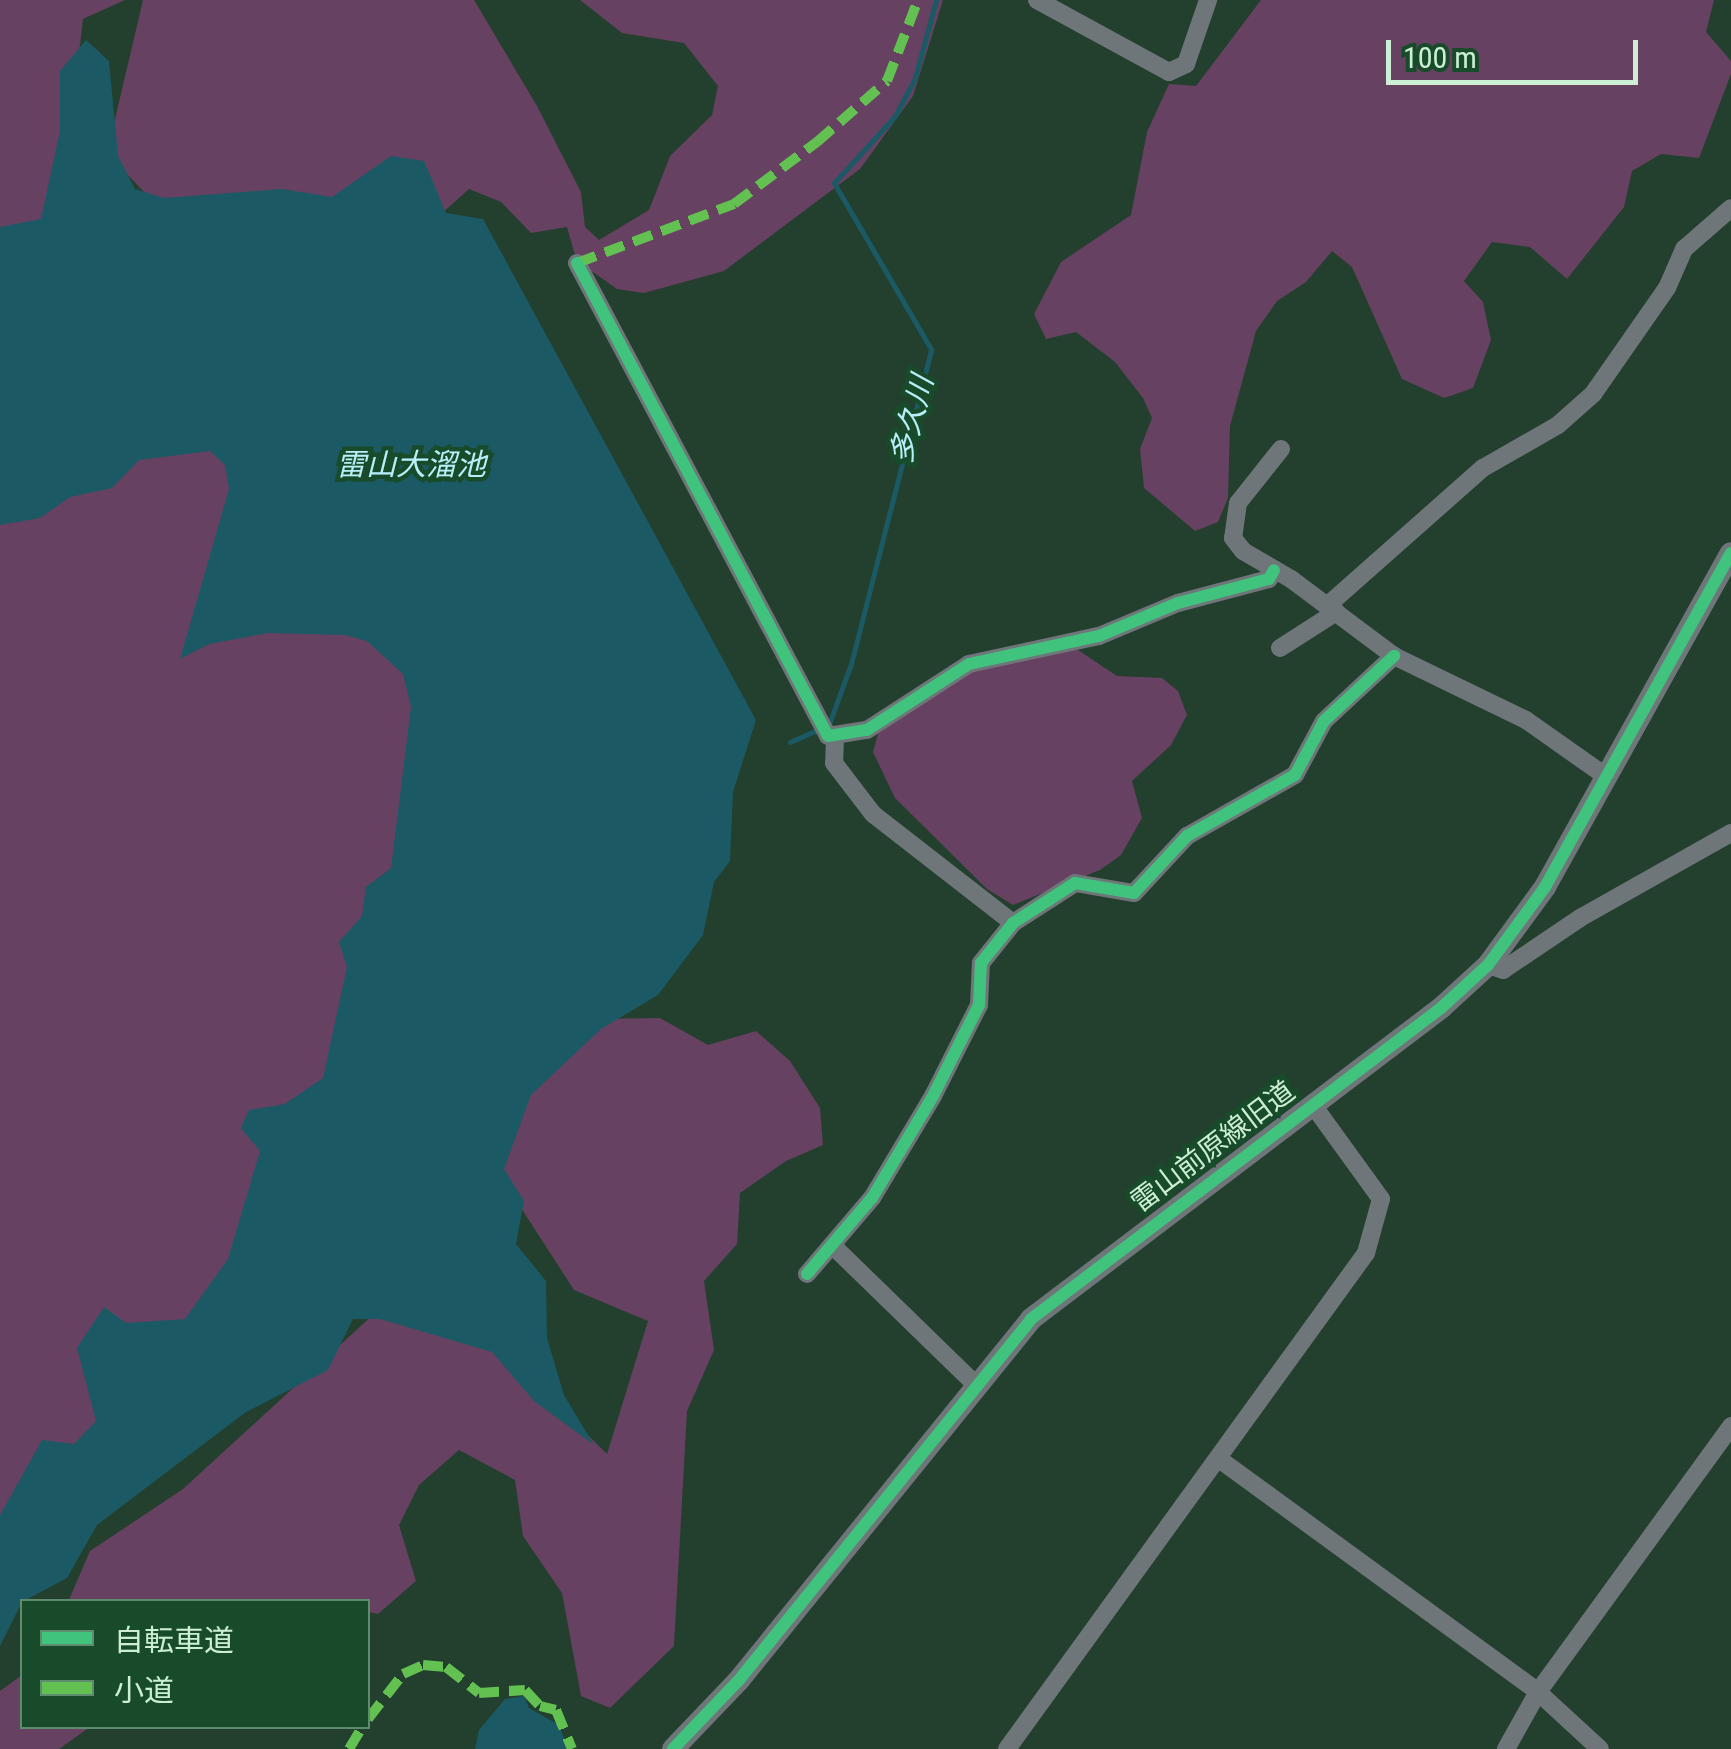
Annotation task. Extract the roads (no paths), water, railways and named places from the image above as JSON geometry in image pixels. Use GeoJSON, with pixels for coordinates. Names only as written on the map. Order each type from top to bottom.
{"type":"FeatureCollection","features":[{"type":"Feature","properties":{"kind":"street"},"geometry":{"type":"LineString","coordinates":[[1037,0],[1169,72],[1186,64],[1208,0]]}},
{"type":"Feature","properties":{"kind":"street"},"geometry":{"type":"LineString","coordinates":[[1280,648],[1332,609],[1484,468],[1558,426],[1594,394],[1668,288],[1684,249],[1731,208]]}},
{"type":"Feature","properties":{"kind":"street"},"geometry":{"type":"LineString","coordinates":[[577,263],[827,731],[834,763],[873,814],[1013,922]]}},
{"type":"Feature","properties":{"kind":"street"},"geometry":{"type":"LineString","coordinates":[[1280,449],[1238,503],[1232,522],[1242,551],[1332,609],[1394,656],[1526,720],[1604,774]]}},
{"type":"Feature","properties":{"kind":"street","name":"雷山前原線旧道"},"geometry":{"type":"LineString","coordinates":[[673,1749],[730,1690],[976,1385],[1068,1286],[1313,1104],[1488,965],[1545,888],[1604,774],[1731,553]]}},
{"type":"Feature","properties":{"kind":"street"},"geometry":{"type":"LineString","coordinates":[[827,731],[867,730],[969,664],[1098,636],[1178,602],[1269,580],[1274,570]]}},
{"type":"Feature","properties":{"kind":"street"},"geometry":{"type":"LineString","coordinates":[[807,1274],[872,1198],[932,1096],[978,1005],[981,963],[1013,922],[1074,883],[1134,894],[1187,836],[1295,775],[1324,721],[1394,656]]}},
{"type":"Feature","properties":{"kind":"street"},"geometry":{"type":"LineString","coordinates":[[1488,965],[1504,970],[1580,918],[1731,834]]}},
{"type":"Feature","properties":{"kind":"street"},"geometry":{"type":"LineString","coordinates":[[1007,1749],[1355,1274],[1375,1232],[1381,1199],[1375,1184],[1313,1104]]}},
{"type":"Feature","properties":{"kind":"street"},"geometry":{"type":"LineString","coordinates":[[832,1244],[976,1385]]}},
{"type":"Feature","properties":{"kind":"street"},"geometry":{"type":"LineString","coordinates":[[1506,1749],[1538,1692],[1731,1426]]}},
{"type":"Feature","properties":{"kind":"street"},"geometry":{"type":"LineString","coordinates":[[1219,1459],[1538,1692],[1600,1749]]}},
{"type":"Feature","properties":{"kind":"water","name":"雷山大溜池"},"geometry":{"type":"Polygon","coordinates":[[[86,40],[109,61],[118,156],[135,189],[164,198],[282,189],[332,197],[391,156],[424,161],[446,213],[483,219],[756,720],[733,792],[730,861],[714,882],[703,935],[658,995],[601,1029],[531,1095],[504,1169],[524,1201],[516,1244],[546,1281],[547,1338],[564,1395],[594,1445],[534,1401],[492,1352],[380,1319],[353,1319],[328,1370],[246,1412],[97,1525],[67,1578],[28,1599],[20,1599],[0,1646],[0,1515],[42,1440],[74,1444],[96,1421],[77,1348],[104,1307],[126,1323],[185,1319],[228,1259],[260,1151],[241,1128],[249,1110],[285,1104],[323,1078],[347,967],[339,942],[362,916],[366,887],[391,868],[411,707],[403,674],[367,641],[345,635],[268,633],[209,644],[180,659],[229,489],[225,465],[210,451],[139,460],[112,488],[70,497],[40,518],[0,525],[0,227],[41,219],[60,131],[60,71],[86,40]]]}},
{"type":"Feature","properties":{"kind":"water"},"geometry":{"type":"Polygon","coordinates":[[[524,1696],[529,1708],[559,1725],[568,1749],[475,1749],[479,1730],[505,1699],[524,1696]]]}},
{"type":"Feature","properties":{"kind":"waterway","name":"多久川"},"geometry":{"type":"LineString","coordinates":[[829,724],[851,664],[931,349],[834,183],[895,116],[915,78],[936,0]]}},
{"type":"Feature","properties":{"kind":"waterway","name":"多久川"},"geometry":{"type":"LineString","coordinates":[[790,742],[819,729]]}}]}
